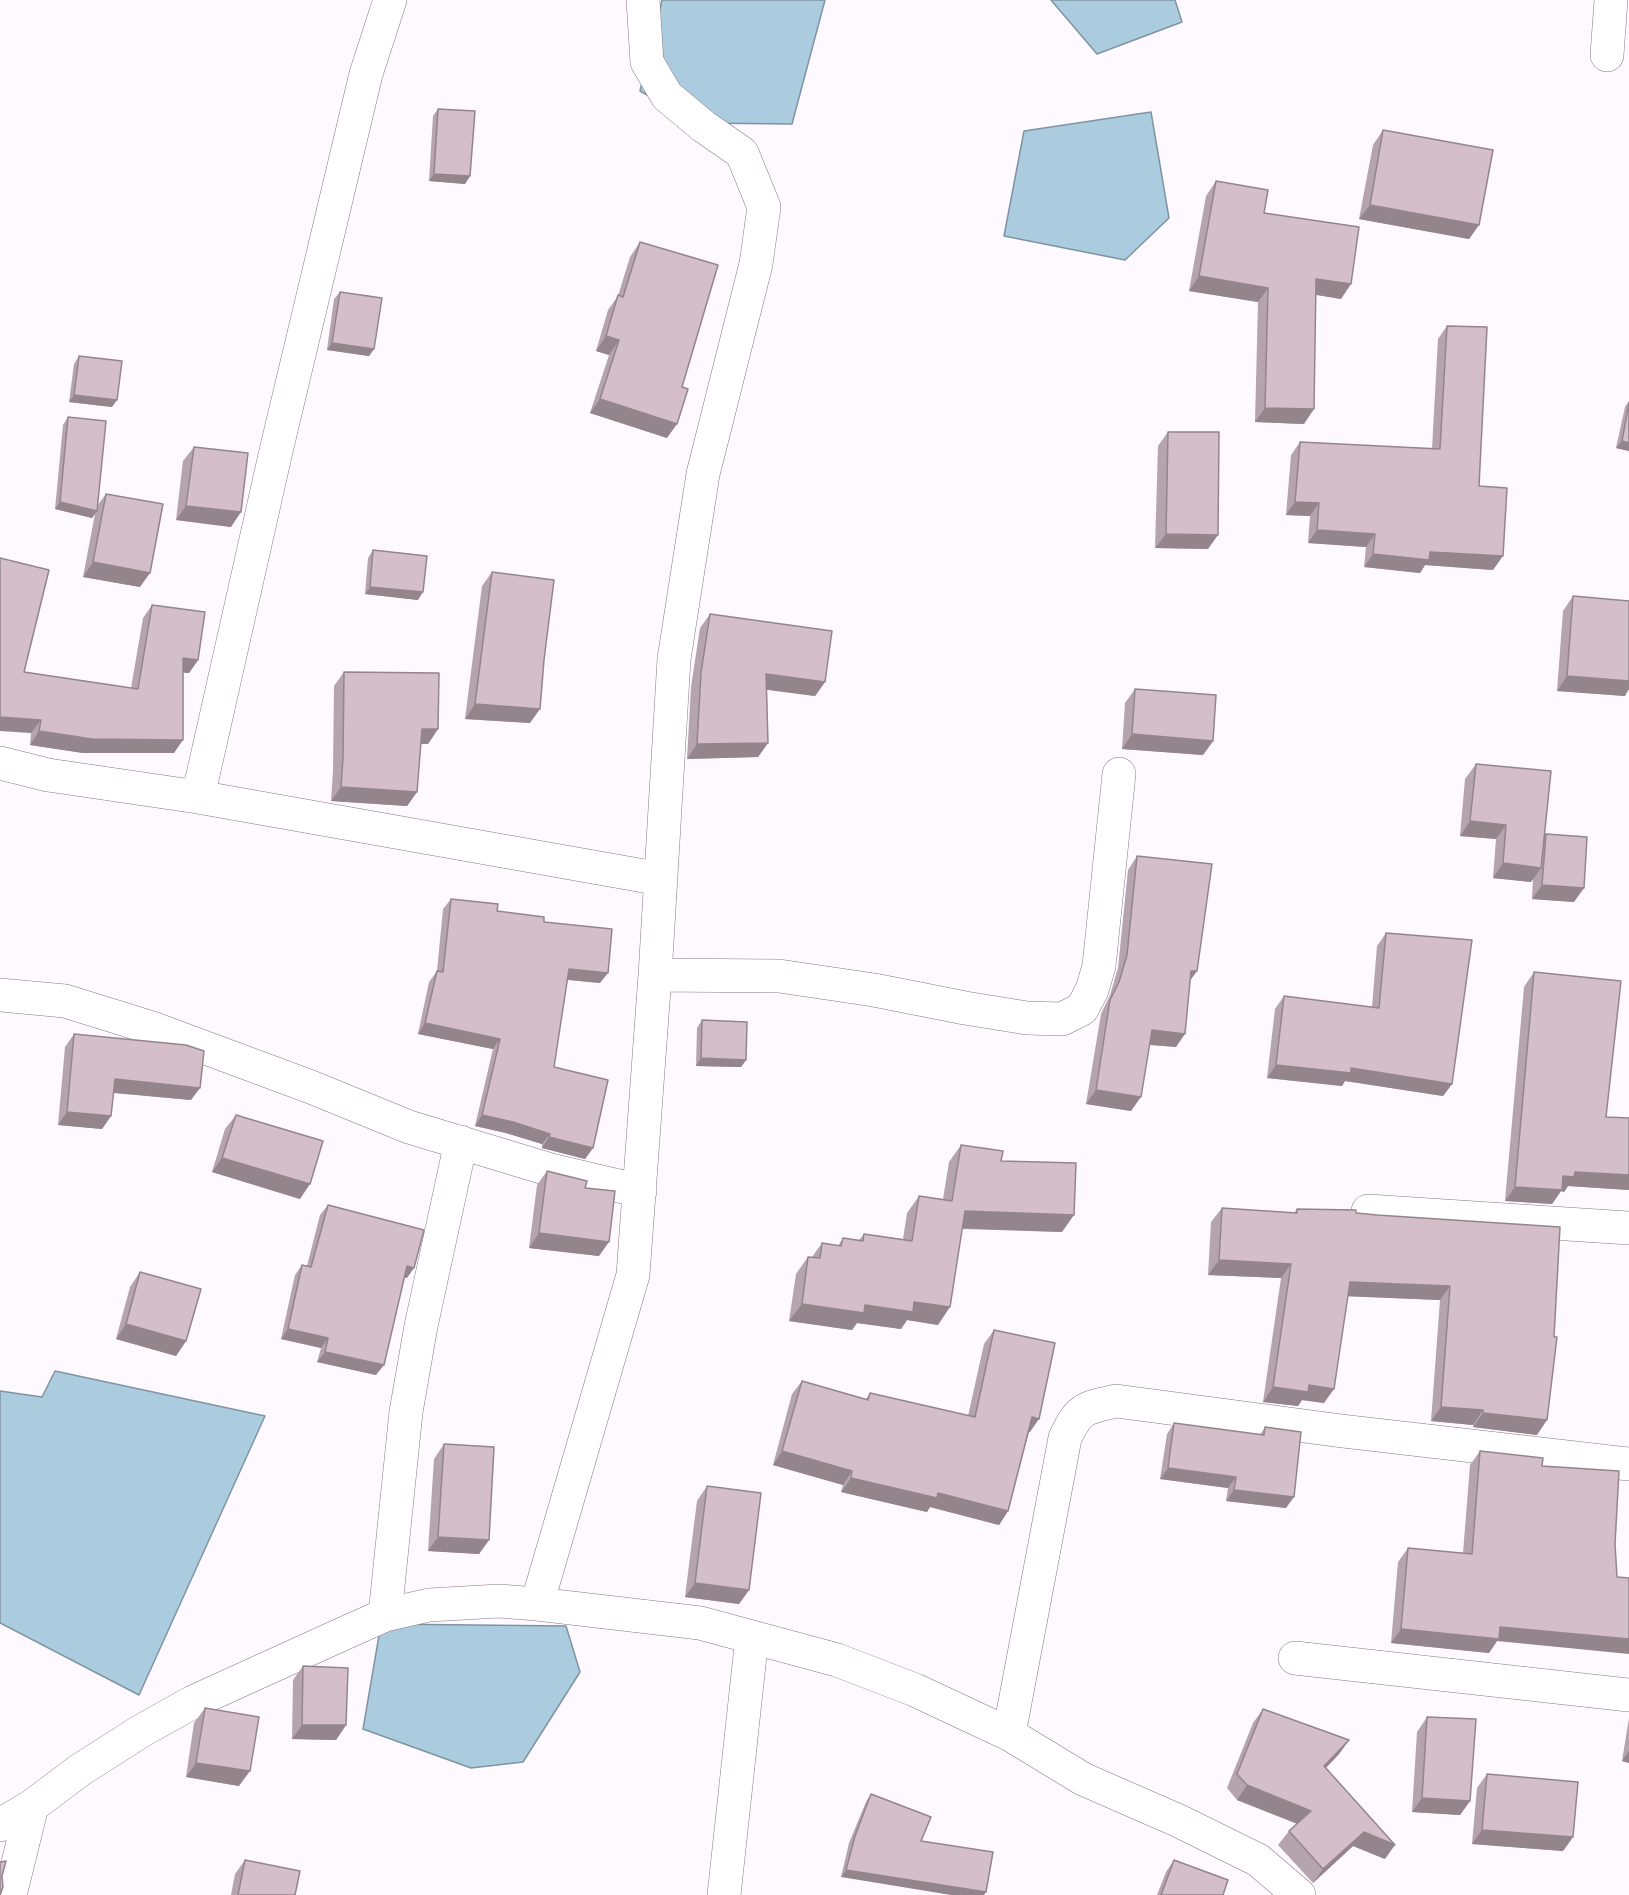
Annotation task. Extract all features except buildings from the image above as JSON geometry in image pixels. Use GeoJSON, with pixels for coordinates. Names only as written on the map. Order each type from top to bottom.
{"type":"FeatureCollection","features":[{"type":"Feature","properties":{"kind":"street"},"geometry":{"type":"LineString","coordinates":[[198,797],[274,462],[361,96],[390,0]]}},
{"type":"Feature","properties":{"kind":"street"},"geometry":{"type":"LineString","coordinates":[[537,1604],[633,1275],[656,975],[676,648],[703,474],[756,264],[764,207],[742,153],[703,126],[667,96],[647,62],[643,0]]}},
{"type":"Feature","properties":{"kind":"street"},"geometry":{"type":"LineString","coordinates":[[1607,55],[1611,0]]}},
{"type":"Feature","properties":{"kind":"street"},"geometry":{"type":"LineString","coordinates":[[0,763],[48,775],[198,797],[661,879]]}},
{"type":"Feature","properties":{"kind":"street"},"geometry":{"type":"LineString","coordinates":[[656,975],[779,976],[874,990],[1027,1018],[1062,1019],[1082,1009],[1092,990],[1099,966],[1119,774]]}},
{"type":"Feature","properties":{"kind":"street"},"geometry":{"type":"LineString","coordinates":[[0,995],[65,1001],[152,1028],[311,1087],[409,1127],[551,1170],[640,1191]]}},
{"type":"Feature","properties":{"kind":"street"},"geometry":{"type":"LineString","coordinates":[[385,1615],[406,1412],[421,1326],[461,1142]]}},
{"type":"Feature","properties":{"kind":"street"},"geometry":{"type":"LineString","coordinates":[[1368,1211],[1629,1227]]}},
{"type":"Feature","properties":{"kind":"street"},"geometry":{"type":"LineString","coordinates":[[1009,1734],[1065,1438],[1074,1417],[1092,1406],[1116,1401],[1342,1431],[1629,1464]]}},
{"type":"Feature","properties":{"kind":"street"},"geometry":{"type":"LineString","coordinates":[[0,1825],[32,1806],[80,1770],[141,1731],[193,1702],[385,1615],[429,1605],[499,1601],[700,1623],[837,1660],[915,1690],[1009,1734],[1083,1779],[1179,1821],[1258,1860],[1299,1895]]}},
{"type":"Feature","properties":{"kind":"street"},"geometry":{"type":"LineString","coordinates":[[724,1895],[752,1637]]}},
{"type":"Feature","properties":{"kind":"street"},"geometry":{"type":"LineString","coordinates":[[1295,1658],[1629,1695]]}},
{"type":"Feature","properties":{"kind":"street"},"geometry":{"type":"LineString","coordinates":[[10,1895],[32,1806]]}},
{"type":"Feature","properties":{"kind":"water"},"geometry":{"type":"Polygon","coordinates":[[[662,0],[825,0],[792,124],[697,123],[640,91],[662,0]]]}},
{"type":"Feature","properties":{"kind":"water"},"geometry":{"type":"Polygon","coordinates":[[[1051,0],[1175,0],[1182,22],[1097,54],[1051,0]]]}},
{"type":"Feature","properties":{"kind":"water"},"geometry":{"type":"Polygon","coordinates":[[[1151,112],[1169,218],[1125,260],[1004,236],[1024,131],[1151,112]]]}},
{"type":"Feature","properties":{"kind":"water"},"geometry":{"type":"Polygon","coordinates":[[[55,1371],[265,1416],[139,1695],[0,1623],[0,1391],[42,1397],[55,1371]]]}},
{"type":"Feature","properties":{"kind":"water"},"geometry":{"type":"Polygon","coordinates":[[[381,1624],[566,1626],[580,1672],[523,1762],[471,1768],[363,1729],[381,1624]]]}}]}
